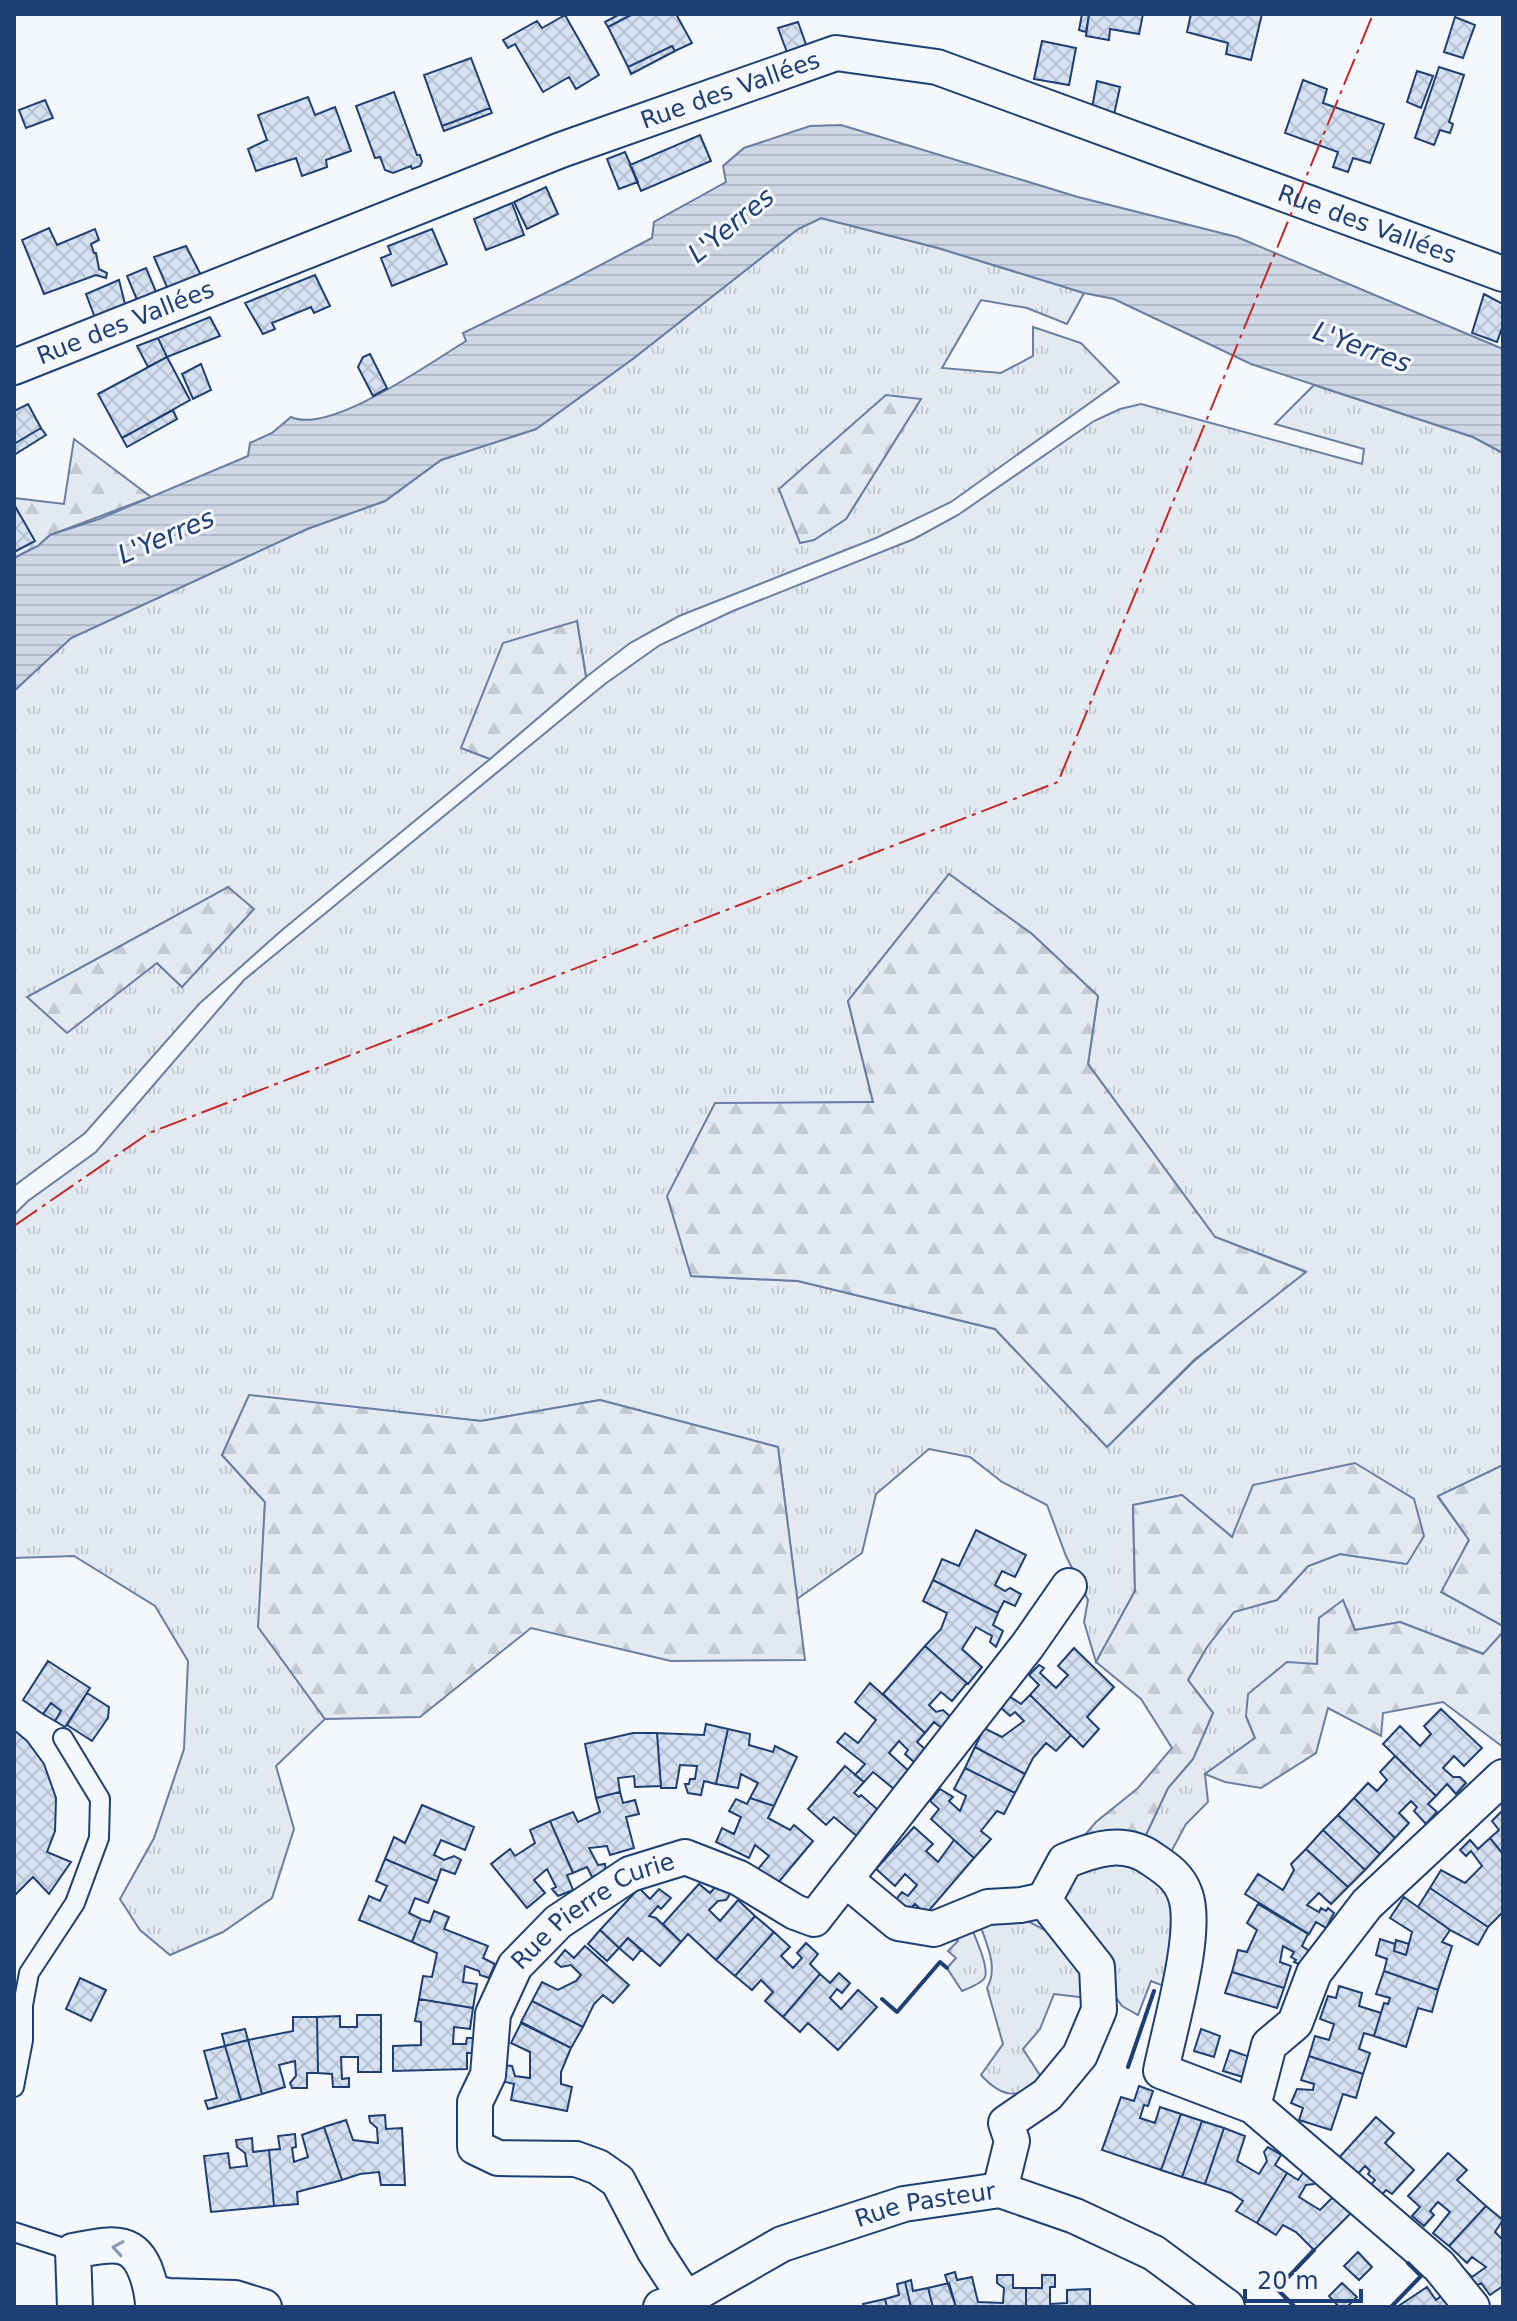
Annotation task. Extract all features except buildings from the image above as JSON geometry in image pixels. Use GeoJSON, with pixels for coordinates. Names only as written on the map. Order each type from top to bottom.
{"type":"FeatureCollection","features":[{"type":"Feature","properties":{"kind":"street","name":"Rue des Vallées"},"geometry":{"type":"LineString","coordinates":[[14,367],[561,150],[836,53],[937,67],[1503,274]]}},
{"type":"Feature","properties":{"kind":"street","name":"Rue Pierre Curie"},"geometry":{"type":"LineString","coordinates":[[679,2304],[618,2181],[598,2167],[576,2159],[498,2158],[475,2147],[475,2102],[488,2075],[493,2014],[515,1966],[558,1922],[630,1874],[685,1857],[739,1878],[795,1912],[814,1919],[1028,1645],[1069,1586]]}},
{"type":"Feature","properties":{"kind":"street"},"geometry":{"type":"LineString","coordinates":[[1253,2106],[1269,2045],[1295,2023],[1314,1973],[1367,1904],[1503,1777]]}},
{"type":"Feature","properties":{"kind":"street"},"geometry":{"type":"LineString","coordinates":[[845,1879],[898,1923],[934,1929],[988,1907],[1044,1900],[1065,1861],[1100,1848],[1127,1847],[1147,1855],[1175,1875],[1185,1895],[1191,1919],[1161,2071],[1253,2106],[1439,2266],[1472,2307]]}},
{"type":"Feature","properties":{"kind":"street"},"geometry":{"type":"LineString","coordinates":[[1000,2190],[1012,2141],[1006,2123],[1047,2095],[1080,2055],[1099,2010],[1097,1967],[1060,1916],[1044,1900]]}},
{"type":"Feature","properties":{"kind":"street","name":"Rue Pasteur"},"geometry":{"type":"LineString","coordinates":[[679,2304],[782,2244],[904,2204],[1000,2190],[1075,2216],[1154,2253],[1227,2307]]}},
{"type":"Feature","properties":{"kind":"street"},"geometry":{"type":"LineString","coordinates":[[75,2307],[73,2251],[108,2245],[128,2247],[142,2260],[153,2300],[168,2296],[235,2298],[264,2307]]}},
{"type":"Feature","properties":{"kind":"lane"},"geometry":{"type":"LineString","coordinates":[[14,2087],[23,2040],[23,2005],[29,1973],[75,1903],[99,1838],[100,1799],[63,1738]]}},
{"type":"Feature","properties":{"kind":"lane"},"geometry":{"type":"LineString","coordinates":[[14,2232],[73,2251]]}},
{"type":"Feature","properties":{"kind":"green space"},"geometry":{"type":"Polygon","coordinates":[[[821,218],[938,248],[1084,293],[1067,324],[1027,308],[981,300],[942,368],[1001,373],[1033,356],[1033,327],[1081,343],[1119,382],[951,502],[876,538],[679,616],[630,643],[586,677],[577,621],[462,748],[490,759],[282,930],[199,1004],[85,1133],[14,1186],[14,691],[71,638],[307,529],[385,501],[441,460],[536,429],[634,358],[798,229],[821,218]],[[885,396],[846,519],[920,400],[885,396]],[[228,888],[28,997],[157,963],[182,987],[228,888]]]}},
{"type":"Feature","properties":{"kind":"green space"},"geometry":{"type":"Polygon","coordinates":[[[1314,385],[1473,437],[1503,453],[1503,1465],[1438,1497],[1469,1540],[1442,1592],[1503,1626],[1503,1632],[1484,1654],[1400,1622],[1355,1630],[1343,1601],[1319,1618],[1317,1664],[1246,1716],[1255,1738],[1205,1774],[1208,1802],[1186,1824],[1171,1852],[1144,1839],[1168,1788],[1193,1759],[1213,1713],[1188,1680],[1207,1647],[1234,1611],[1277,1600],[1308,1566],[1340,1554],[1407,1564],[1232,1537],[1182,1495],[1133,1505],[1135,1591],[1096,1662],[1084,1622],[1088,1600],[1066,1556],[1047,1505],[1002,1482],[970,1457],[929,1449],[876,1494],[862,1553],[797,1599],[778,1447],[600,1400],[481,1421],[249,1396],[222,1455],[265,1502],[259,1627],[325,1719],[276,1766],[294,1829],[272,1898],[223,1932],[170,1955],[140,1930],[120,1899],[154,1838],[184,1749],[188,1661],[155,1606],[74,1556],[14,1558],[14,1215],[28,1201],[96,1152],[244,980],[605,684],[660,645],[733,611],[914,539],[958,515],[1094,421],[1120,409],[1141,404],[1362,464],[1364,449],[1275,424],[1314,385]],[[949,874],[848,1001],[873,1102],[715,1104],[691,1276],[798,1281],[995,1329],[1107,1447],[1194,1361],[1305,1271],[1215,1237],[1088,1064],[1098,996],[1032,934],[949,874]]]}},
{"type":"Feature","properties":{"kind":"green space"},"geometry":{"type":"Polygon","coordinates":[[[886,395],[921,399],[846,519],[814,540],[800,543],[779,489],[886,395]]]}},
{"type":"Feature","properties":{"kind":"green space"},"geometry":{"type":"Polygon","coordinates":[[[74,439],[151,497],[50,535],[38,546],[14,558],[14,498],[64,504],[74,439]]]}},
{"type":"Feature","properties":{"kind":"green space"},"geometry":{"type":"Polygon","coordinates":[[[577,621],[586,677],[490,759],[461,748],[503,643],[577,621]]]}},
{"type":"Feature","properties":{"kind":"green space"},"geometry":{"type":"Polygon","coordinates":[[[949,874],[1032,934],[1098,996],[1088,1064],[1215,1237],[1306,1272],[1194,1360],[1107,1447],[995,1329],[798,1281],[691,1276],[667,1196],[715,1103],[873,1102],[848,1001],[949,874]]]}},
{"type":"Feature","properties":{"kind":"green space"},"geometry":{"type":"Polygon","coordinates":[[[228,887],[254,909],[182,987],[157,963],[67,1033],[27,997],[228,887]]]}},
{"type":"Feature","properties":{"kind":"green space"},"geometry":{"type":"Polygon","coordinates":[[[249,1395],[481,1421],[600,1400],[778,1447],[805,1660],[671,1661],[531,1628],[420,1717],[325,1719],[258,1627],[265,1502],[222,1455],[249,1395]]]}},
{"type":"Feature","properties":{"kind":"green space"},"geometry":{"type":"Polygon","coordinates":[[[1355,1463],[1414,1499],[1424,1536],[1407,1564],[1340,1554],[1308,1566],[1277,1600],[1234,1612],[1207,1647],[1188,1680],[1213,1713],[1193,1759],[1168,1788],[1144,1839],[1117,1835],[1084,1836],[1096,1822],[1138,1788],[1172,1748],[1141,1699],[1096,1662],[1135,1591],[1133,1505],[1182,1495],[1232,1537],[1253,1485],[1355,1463]]]}},
{"type":"Feature","properties":{"kind":"green space"},"geometry":{"type":"Polygon","coordinates":[[[1503,1465],[1503,1626],[1441,1592],[1469,1540],[1438,1496],[1503,1465]]]}},
{"type":"Feature","properties":{"kind":"green space"},"geometry":{"type":"Polygon","coordinates":[[[1343,1600],[1355,1630],[1400,1622],[1483,1654],[1503,1632],[1503,1747],[1443,1702],[1383,1713],[1381,1736],[1328,1708],[1316,1753],[1261,1788],[1225,1782],[1205,1774],[1255,1738],[1246,1716],[1248,1694],[1287,1662],[1317,1664],[1319,1618],[1343,1600]]]}},
{"type":"Feature","properties":{"kind":"green space"},"geometry":{"type":"Polygon","coordinates":[[[1129,1859],[1178,1895],[1169,1988],[1151,1981],[1138,2015],[1122,2006],[1117,1999],[1065,1903],[1064,1892],[1075,1870],[1129,1859]]]}},
{"type":"Feature","properties":{"kind":"green space"},"geometry":{"type":"Polygon","coordinates":[[[1022,1918],[1058,1937],[1074,1952],[1088,1998],[1054,1994],[1040,2029],[1023,2049],[1045,2083],[1011,2094],[997,2089],[981,2075],[1003,2044],[987,1988],[992,1963],[979,1922],[1022,1918]]]}},
{"type":"Feature","properties":{"kind":"green space"},"geometry":{"type":"Polygon","coordinates":[[[970,1924],[986,1972],[982,1981],[962,1991],[947,1968],[956,1958],[948,1951],[958,1941],[951,1934],[970,1924]]]}},
{"type":"Feature","properties":{"kind":"water","name":"L'Yerres"},"geometry":{"type":"Polygon","coordinates":[[[841,125],[1078,197],[1237,237],[1503,349],[1503,453],[1473,437],[1251,364],[1114,299],[821,218],[798,229],[634,358],[536,429],[441,460],[385,501],[307,529],[71,638],[14,691],[14,558],[38,546],[50,535],[99,519],[248,456],[250,443],[272,433],[291,417],[308,420],[329,416],[379,394],[466,341],[463,333],[652,238],[654,222],[726,182],[723,166],[744,148],[810,126],[841,125]]]}},
{"type":"Feature","properties":{"kind":"wall"},"geometry":{"type":"LineString","coordinates":[[882,1999],[897,2012],[940,1962],[947,1968]]}},
{"type":"Feature","properties":{"kind":"wall"},"geometry":{"type":"LineString","coordinates":[[1128,2067],[1154,1991]]}},
{"type":"Feature","properties":{"kind":"wall"},"geometry":{"type":"LineString","coordinates":[[1295,2307],[1277,2289],[1314,2250]]}},
{"type":"Feature","properties":{"kind":"wall"},"geometry":{"type":"LineString","coordinates":[[1391,2307],[1421,2276],[1408,2263]]}},
{"type":"Feature","properties":{"kind":"power"},"geometry":{"type":"LineString","coordinates":[[14,1226],[149,1133],[1058,782],[1373,14]]}}]}
